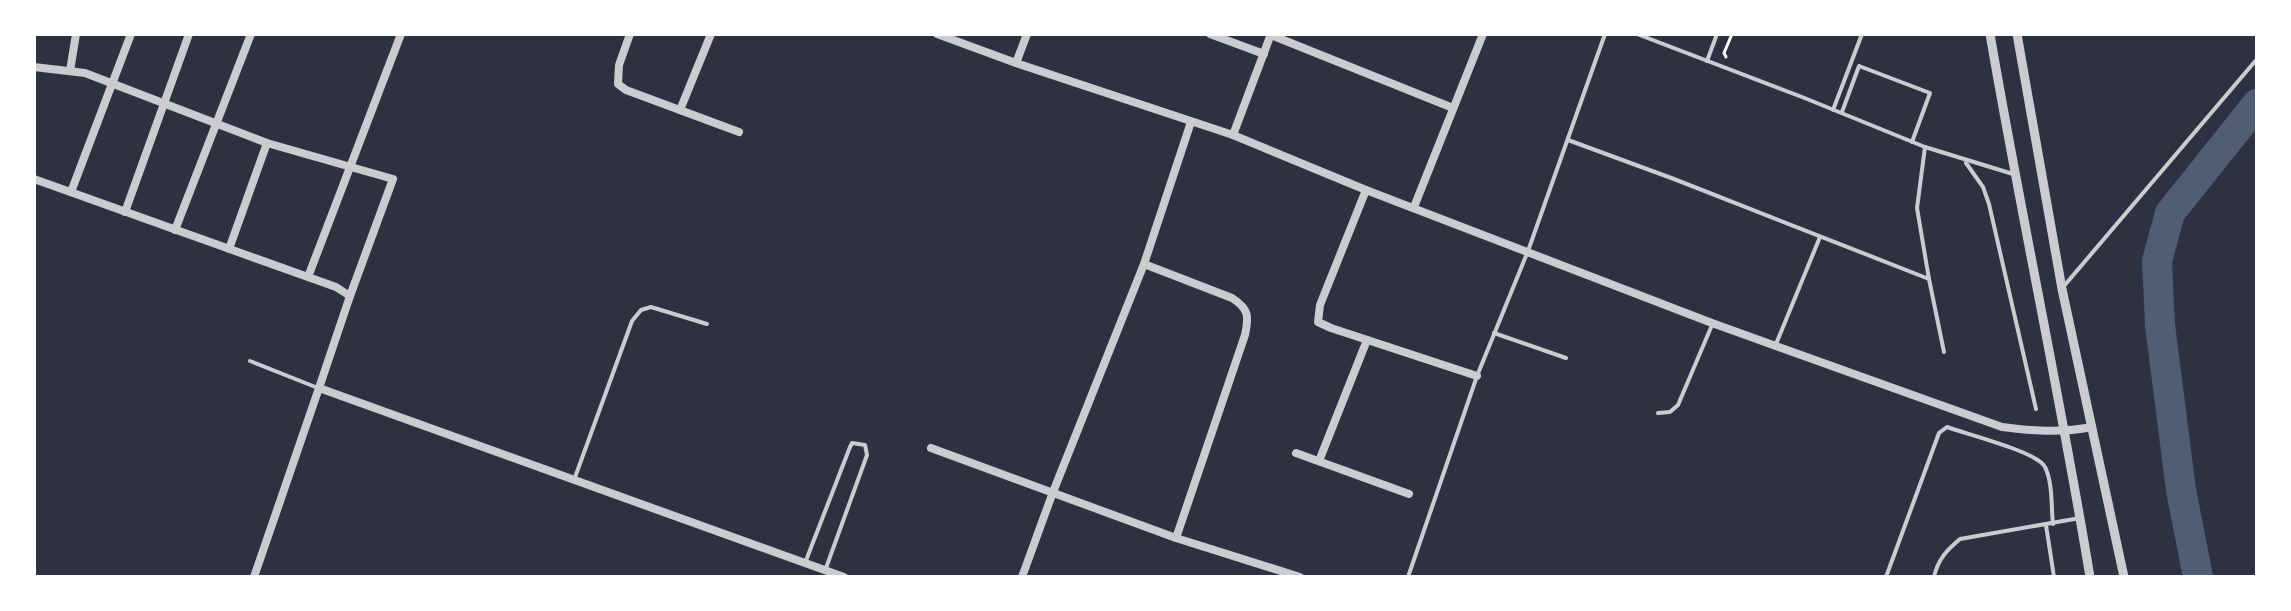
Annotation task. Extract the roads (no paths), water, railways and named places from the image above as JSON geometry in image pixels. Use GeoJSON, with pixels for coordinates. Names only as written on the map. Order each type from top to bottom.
{"type":"FeatureCollection","features":[{"type":"Feature","properties":{"kind":"street"},"geometry":{"type":"LineString","coordinates":[[70,71],[76,34]]}},
{"type":"Feature","properties":{"kind":"street"},"geometry":{"type":"LineString","coordinates":[[71,192],[131,34]]}},
{"type":"Feature","properties":{"kind":"street"},"geometry":{"type":"LineString","coordinates":[[125,212],[189,34]]}},
{"type":"Feature","properties":{"kind":"street"},"geometry":{"type":"LineString","coordinates":[[175,230],[251,34]]}},
{"type":"Feature","properties":{"kind":"street"},"geometry":{"type":"LineString","coordinates":[[308,277],[401,34]]}},
{"type":"Feature","properties":{"kind":"street"},"geometry":{"type":"LineString","coordinates":[[630,34],[619,65],[618,84],[626,90],[739,132]]}},
{"type":"Feature","properties":{"kind":"street"},"geometry":{"type":"LineString","coordinates":[[680,110],[711,34]]}},
{"type":"Feature","properties":{"kind":"street"},"geometry":{"type":"LineString","coordinates":[[937,34],[1233,135],[1366,190],[1712,323],[2002,427],[2035,432],[2066,432],[2092,427]]}},
{"type":"Feature","properties":{"kind":"street"},"geometry":{"type":"LineString","coordinates":[[1016,63],[1027,34]]}},
{"type":"Feature","properties":{"kind":"street"},"geometry":{"type":"LineString","coordinates":[[1210,34],[1264,54]]}},
{"type":"Feature","properties":{"kind":"street"},"geometry":{"type":"LineString","coordinates":[[1414,207],[1483,34]]}},
{"type":"Feature","properties":{"kind":"street"},"geometry":{"type":"LineString","coordinates":[[1990,34],[2014,174],[2066,432],[2090,577]]}},
{"type":"Feature","properties":{"kind":"street"},"geometry":{"type":"LineString","coordinates":[[2017,34],[2062,289],[2124,577]]}},
{"type":"Feature","properties":{"kind":"street"},"geometry":{"type":"LineString","coordinates":[[1233,135],[1271,35],[1453,108]]}},
{"type":"Feature","properties":{"kind":"street"},"geometry":{"type":"LineString","coordinates":[[34,67],[85,73],[267,143],[393,179],[254,577]]}},
{"type":"Feature","properties":{"kind":"street"},"geometry":{"type":"LineString","coordinates":[[1022,577],[1144,264],[1191,122]]}},
{"type":"Feature","properties":{"kind":"street"},"geometry":{"type":"LineString","coordinates":[[229,249],[267,143]]}},
{"type":"Feature","properties":{"kind":"street"},"geometry":{"type":"LineString","coordinates":[[34,179],[336,287],[350,296]]}},
{"type":"Feature","properties":{"kind":"street"},"geometry":{"type":"LineString","coordinates":[[1366,190],[1320,305],[1318,322],[1477,376]]}},
{"type":"Feature","properties":{"kind":"street"},"geometry":{"type":"LineString","coordinates":[[1144,264],[1232,298],[1243,305],[1248,318],[1245,335],[1176,538]]}},
{"type":"Feature","properties":{"kind":"street"},"geometry":{"type":"LineString","coordinates":[[1319,461],[1367,340]]}},
{"type":"Feature","properties":{"kind":"street"},"geometry":{"type":"LineString","coordinates":[[319,388],[844,577]]}},
{"type":"Feature","properties":{"kind":"street"},"geometry":{"type":"LineString","coordinates":[[931,448],[1176,538],[1300,577]]}},
{"type":"Feature","properties":{"kind":"street"},"geometry":{"type":"LineString","coordinates":[[1296,453],[1409,494]]}},
{"type":"Feature","properties":{"kind":"street"},"geometry":{"type":"LineString","coordinates":[[808,577],[809,564]]}},
{"type":"Feature","properties":{"kind":"lane"},"geometry":{"type":"LineString","coordinates":[[1408,577],[1477,376],[1528,251],[1605,34]]}},
{"type":"Feature","properties":{"kind":"lane"},"geometry":{"type":"LineString","coordinates":[[1637,34],[1925,147],[2014,174]]}},
{"type":"Feature","properties":{"kind":"lane"},"geometry":{"type":"LineString","coordinates":[[1707,61],[1717,34]]}},
{"type":"Feature","properties":{"kind":"lane"},"geometry":{"type":"LineString","coordinates":[[1833,110],[1862,34]]}},
{"type":"Feature","properties":{"kind":"lane"},"geometry":{"type":"LineString","coordinates":[[2062,289],[2257,59]]}},
{"type":"Feature","properties":{"kind":"lane"},"geometry":{"type":"LineString","coordinates":[[1850,64],[1930,93],[1912,142]]}},
{"type":"Feature","properties":{"kind":"lane"},"geometry":{"type":"LineString","coordinates":[[1842,113],[1859,66]]}},
{"type":"Feature","properties":{"kind":"lane"},"geometry":{"type":"LineString","coordinates":[[1568,140],[1689,184],[1929,279]]}},
{"type":"Feature","properties":{"kind":"lane"},"geometry":{"type":"LineString","coordinates":[[1925,147],[1917,208],[1944,352]]}},
{"type":"Feature","properties":{"kind":"lane"},"geometry":{"type":"LineString","coordinates":[[1965,161],[1983,187],[1989,204],[2036,409]]}},
{"type":"Feature","properties":{"kind":"lane"},"geometry":{"type":"LineString","coordinates":[[1775,346],[1821,237]]}},
{"type":"Feature","properties":{"kind":"lane"},"geometry":{"type":"LineString","coordinates":[[574,480],[632,321],[641,310],[651,307],[707,324]]}},
{"type":"Feature","properties":{"kind":"lane"},"geometry":{"type":"LineString","coordinates":[[1658,413],[1670,412],[1678,405],[1712,323]]}},
{"type":"Feature","properties":{"kind":"lane"},"geometry":{"type":"LineString","coordinates":[[1494,333],[1566,358]]}},
{"type":"Feature","properties":{"kind":"lane"},"geometry":{"type":"LineString","coordinates":[[250,361],[319,388]]}},
{"type":"Feature","properties":{"kind":"lane"},"geometry":{"type":"LineString","coordinates":[[1886,577],[1939,433],[1947,427],[2029,454],[2043,463],[2048,473],[2053,524]]}},
{"type":"Feature","properties":{"kind":"lane"},"geometry":{"type":"LineString","coordinates":[[809,564],[850,447],[852,443],[865,445],[867,455],[825,571]]}},
{"type":"Feature","properties":{"kind":"lane"},"geometry":{"type":"LineString","coordinates":[[1934,577],[1945,552],[1960,539],[2080,518]]}},
{"type":"Feature","properties":{"kind":"lane"},"geometry":{"type":"LineString","coordinates":[[2046,525],[2054,577]]}},
{"type":"Feature","properties":{"kind":"waterway"},"geometry":{"type":"LineString","coordinates":[[2198,577],[2181,490],[2160,325],[2157,261],[2170,213],[2257,104]]}}]}
